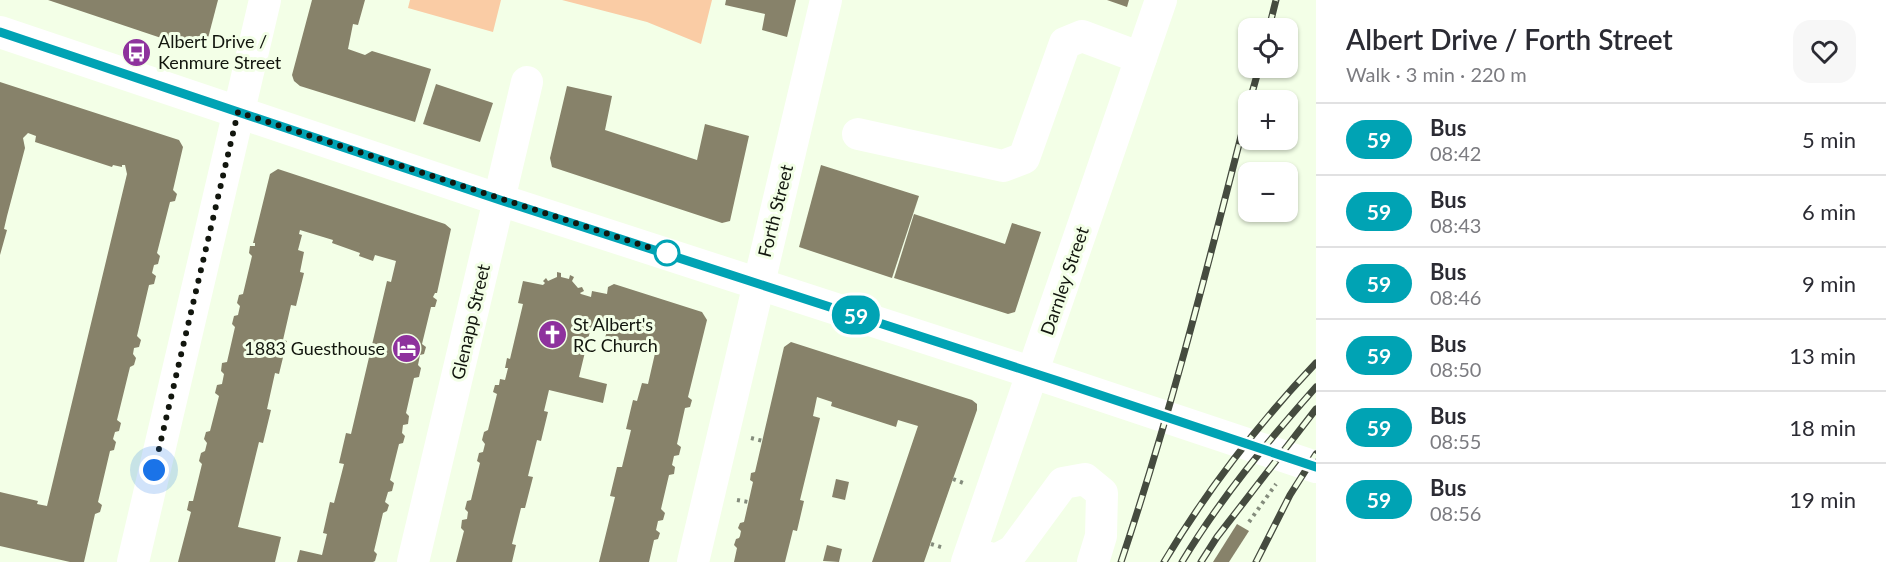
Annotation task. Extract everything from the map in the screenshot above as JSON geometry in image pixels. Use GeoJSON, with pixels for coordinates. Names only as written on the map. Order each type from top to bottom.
{"type":"FeatureCollection","features":[{"type":"Feature","properties":{"kind":"street"},"geometry":{"type":"LineString","coordinates":[[133,562],[265,0]]}},
{"type":"Feature","properties":{"kind":"street","name":"Forth Street"},"geometry":{"type":"LineString","coordinates":[[693,562],[826,0]]}},
{"type":"Feature","properties":{"kind":"street","name":"Darnley Street"},"geometry":{"type":"LineString","coordinates":[[962,555],[1034,373],[1161,0]]}},
{"type":"Feature","properties":{"kind":"street"},"geometry":{"type":"LineString","coordinates":[[0,32],[500,200],[1316,467]]}},
{"type":"Feature","properties":{"kind":"street"},"geometry":{"type":"LineString","coordinates":[[858,134],[1003,166],[1024,158],[1065,44],[1082,36],[1142,58]]}},
{"type":"Feature","properties":{"kind":"street","name":"Glenapp Street"},"geometry":{"type":"LineString","coordinates":[[414,562],[527,82]]}},
{"type":"Feature","properties":{"kind":"street"},"geometry":{"type":"LineString","coordinates":[[962,555],[996,560],[1013,551],[1064,483],[1085,478],[1102,493],[1101,536],[1093,562]]}},
{"type":"Feature","properties":{"kind":"path"},"geometry":{"type":"LineString","coordinates":[[747,438],[762,441]]}},
{"type":"Feature","properties":{"kind":"path"},"geometry":{"type":"LineString","coordinates":[[953,479],[969,485]]}},
{"type":"Feature","properties":{"kind":"path"},"geometry":{"type":"LineString","coordinates":[[1249,522],[1277,483]]}},
{"type":"Feature","properties":{"kind":"path"},"geometry":{"type":"LineString","coordinates":[[733,499],[748,502]]}},
{"type":"Feature","properties":{"kind":"path"},"geometry":{"type":"LineString","coordinates":[[930,544],[962,555]]}},
{"type":"Feature","properties":{"kind":"shaded area"},"geometry":{"type":"Polygon","coordinates":[[[410,0],[501,0],[493,32],[408,8],[410,0]]]}},
{"type":"Feature","properties":{"kind":"shaded area"},"geometry":{"type":"Polygon","coordinates":[[[562,0],[712,0],[701,44],[647,22],[562,0]]]}},
{"type":"Feature","properties":{"kind":"building"},"geometry":{"type":"Polygon","coordinates":[[[48,0],[218,0],[207,42],[191,48],[48,0]]]}},
{"type":"Feature","properties":{"kind":"building"},"geometry":{"type":"Polygon","coordinates":[[[312,0],[365,0],[358,25],[353,24],[348,49],[365,55],[372,51],[431,69],[415,122],[300,86],[294,81],[292,75],[312,0]]]}},
{"type":"Feature","properties":{"kind":"building"},"geometry":{"type":"Polygon","coordinates":[[[726,0],[796,0],[787,37],[762,30],[765,14],[725,5],[726,0]]]}},
{"type":"Feature","properties":{"kind":"building"},"geometry":{"type":"Polygon","coordinates":[[[1107,0],[1129,0],[1127,7],[1107,0]]]}},
{"type":"Feature","properties":{"kind":"building"},"geometry":{"type":"Polygon","coordinates":[[[0,82],[179,140],[183,147],[173,190],[177,194],[175,201],[170,202],[157,253],[160,256],[158,264],[154,265],[152,273],[156,276],[154,284],[149,285],[137,336],[141,340],[139,347],[134,348],[133,354],[136,358],[134,365],[130,367],[117,420],[121,423],[119,431],[115,432],[113,439],[116,442],[114,450],[110,451],[98,502],[102,505],[100,512],[95,514],[84,562],[70,562],[0,546],[0,492],[38,501],[37,504],[47,506],[127,174],[125,165],[122,167],[113,165],[112,167],[35,142],[36,136],[28,133],[23,138],[25,148],[7,216],[4,229],[7,230],[0,255],[0,82]]]}},
{"type":"Feature","properties":{"kind":"building"},"geometry":{"type":"Polygon","coordinates":[[[436,84],[493,103],[480,142],[423,124],[436,84]]]}},
{"type":"Feature","properties":{"kind":"building"},"geometry":{"type":"Polygon","coordinates":[[[567,86],[612,96],[605,130],[697,160],[705,124],[749,136],[730,221],[722,223],[552,167],[550,158],[567,86]]]}},
{"type":"Feature","properties":{"kind":"building"},"geometry":{"type":"Polygon","coordinates":[[[821,165],[919,196],[892,278],[799,247],[821,165]]]}},
{"type":"Feature","properties":{"kind":"building"},"geometry":{"type":"Polygon","coordinates":[[[278,169],[445,224],[451,229],[437,293],[433,297],[437,300],[435,307],[431,307],[422,344],[426,347],[424,354],[420,355],[419,377],[414,378],[406,413],[409,416],[408,424],[403,425],[402,433],[405,436],[403,443],[399,444],[390,480],[394,483],[385,502],[389,505],[387,511],[383,513],[374,551],[377,554],[373,562],[297,562],[300,550],[322,555],[327,534],[323,533],[330,502],[334,503],[344,464],[339,463],[346,433],[351,434],[387,281],[391,282],[396,261],[375,255],[373,261],[359,256],[360,253],[332,243],[333,240],[300,230],[299,234],[302,235],[298,250],[304,252],[300,272],[304,273],[296,306],[291,305],[283,340],[287,341],[279,374],[275,373],[267,409],[271,410],[263,443],[259,442],[238,527],[281,537],[275,562],[178,562],[191,512],[187,510],[189,501],[193,501],[202,464],[199,461],[207,443],[204,439],[206,432],[210,431],[219,396],[215,393],[217,385],[222,384],[224,374],[221,371],[222,363],[227,362],[235,327],[232,324],[234,316],[238,315],[240,306],[237,303],[239,295],[243,294],[252,256],[249,253],[250,246],[255,246],[253,243],[270,174],[278,169]]]}},
{"type":"Feature","properties":{"kind":"building"},"geometry":{"type":"Polygon","coordinates":[[[914,214],[1005,244],[1012,223],[1041,232],[1015,312],[1008,314],[894,278],[914,214]]]}},
{"type":"Feature","properties":{"kind":"building"},"geometry":{"type":"Polygon","coordinates":[[[557,272],[561,273],[561,277],[569,279],[570,275],[574,277],[572,281],[584,291],[581,294],[591,297],[592,291],[607,294],[608,287],[614,284],[702,312],[707,320],[688,397],[692,400],[690,407],[685,408],[677,444],[681,447],[679,455],[674,456],[672,465],[675,467],[674,474],[669,475],[661,509],[665,513],[663,520],[658,521],[656,530],[660,533],[658,539],[654,540],[649,562],[599,562],[615,497],[610,496],[617,467],[622,467],[631,430],[626,429],[633,400],[637,401],[642,383],[648,384],[656,349],[639,345],[638,348],[605,338],[607,331],[591,327],[579,377],[607,384],[603,403],[549,390],[544,411],[548,412],[541,441],[537,440],[528,476],[533,477],[525,508],[521,508],[512,544],[516,545],[512,562],[456,562],[464,531],[461,528],[462,520],[467,519],[468,512],[465,509],[467,501],[471,500],[480,463],[477,461],[479,453],[483,452],[485,444],[482,440],[484,432],[488,430],[497,394],[493,392],[495,385],[499,385],[500,379],[505,380],[508,368],[505,368],[507,358],[510,359],[523,304],[518,303],[523,281],[543,285],[546,278],[548,281],[557,277],[557,272]]]}},
{"type":"Feature","properties":{"kind":"building"},"geometry":{"type":"Polygon","coordinates":[[[791,342],[972,400],[977,404],[977,410],[924,562],[872,562],[918,426],[898,420],[896,427],[831,406],[832,402],[817,397],[813,416],[820,418],[800,500],[804,501],[797,531],[793,530],[785,562],[734,562],[737,548],[734,545],[741,531],[738,528],[740,523],[744,522],[753,482],[750,480],[751,473],[755,472],[784,347],[791,342]]]}},
{"type":"Feature","properties":{"kind":"building"},"geometry":{"type":"Polygon","coordinates":[[[836,479],[849,482],[845,500],[832,497],[836,479]]]}},
{"type":"Feature","properties":{"kind":"building"},"geometry":{"type":"Polygon","coordinates":[[[1237,524],[1249,531],[1229,562],[1213,562],[1237,524]]]}},
{"type":"Feature","properties":{"kind":"building"},"geometry":{"type":"Polygon","coordinates":[[[827,545],[842,549],[839,562],[823,561],[827,545]]]}},
{"type":"Feature","properties":{"kind":"railway"},"geometry":{"type":"LineString","coordinates":[[1272,18],[1276,0]]}},
{"type":"Feature","properties":{"kind":"railway"},"geometry":{"type":"LineString","coordinates":[[1253,90],[1256,78]]}},
{"type":"Feature","properties":{"kind":"railway"},"geometry":{"type":"LineString","coordinates":[[1121,562],[1173,393],[1238,148]]}},
{"type":"Feature","properties":{"kind":"railway"},"geometry":{"type":"LineString","coordinates":[[1164,562],[1180,535],[1234,458],[1316,363]]}},
{"type":"Feature","properties":{"kind":"railway"},"geometry":{"type":"LineString","coordinates":[[1182,562],[1212,516],[1245,472],[1316,387]]}},
{"type":"Feature","properties":{"kind":"railway"},"geometry":{"type":"LineString","coordinates":[[1201,562],[1217,537],[1316,409]]}},
{"type":"Feature","properties":{"kind":"railway"},"geometry":{"type":"LineString","coordinates":[[1256,562],[1290,495],[1316,454]]}},
{"type":"Feature","properties":{"kind":"bus line","name":"59"},"geometry":{"type":"LineString","coordinates":[[0,32],[500,200],[1316,467]]}},
{"type":"Feature","properties":{"kind":"place","name":"Albert Drive / Kenmure Street"},"geometry":{"type":"Point","coordinates":[137,52]}},
{"type":"Feature","properties":{"kind":"place","name":"St Albert's RC Church"},"geometry":{"type":"Point","coordinates":[552,335]}},
{"type":"Feature","properties":{"kind":"place","name":"1883 Guesthouse"},"geometry":{"type":"Point","coordinates":[406,349]}},
{"type":"Feature","properties":{"kind":"route"},"geometry":{"type":"LineString","coordinates":[[154,470],[238,112],[672,255],[667,253]]}}]}
